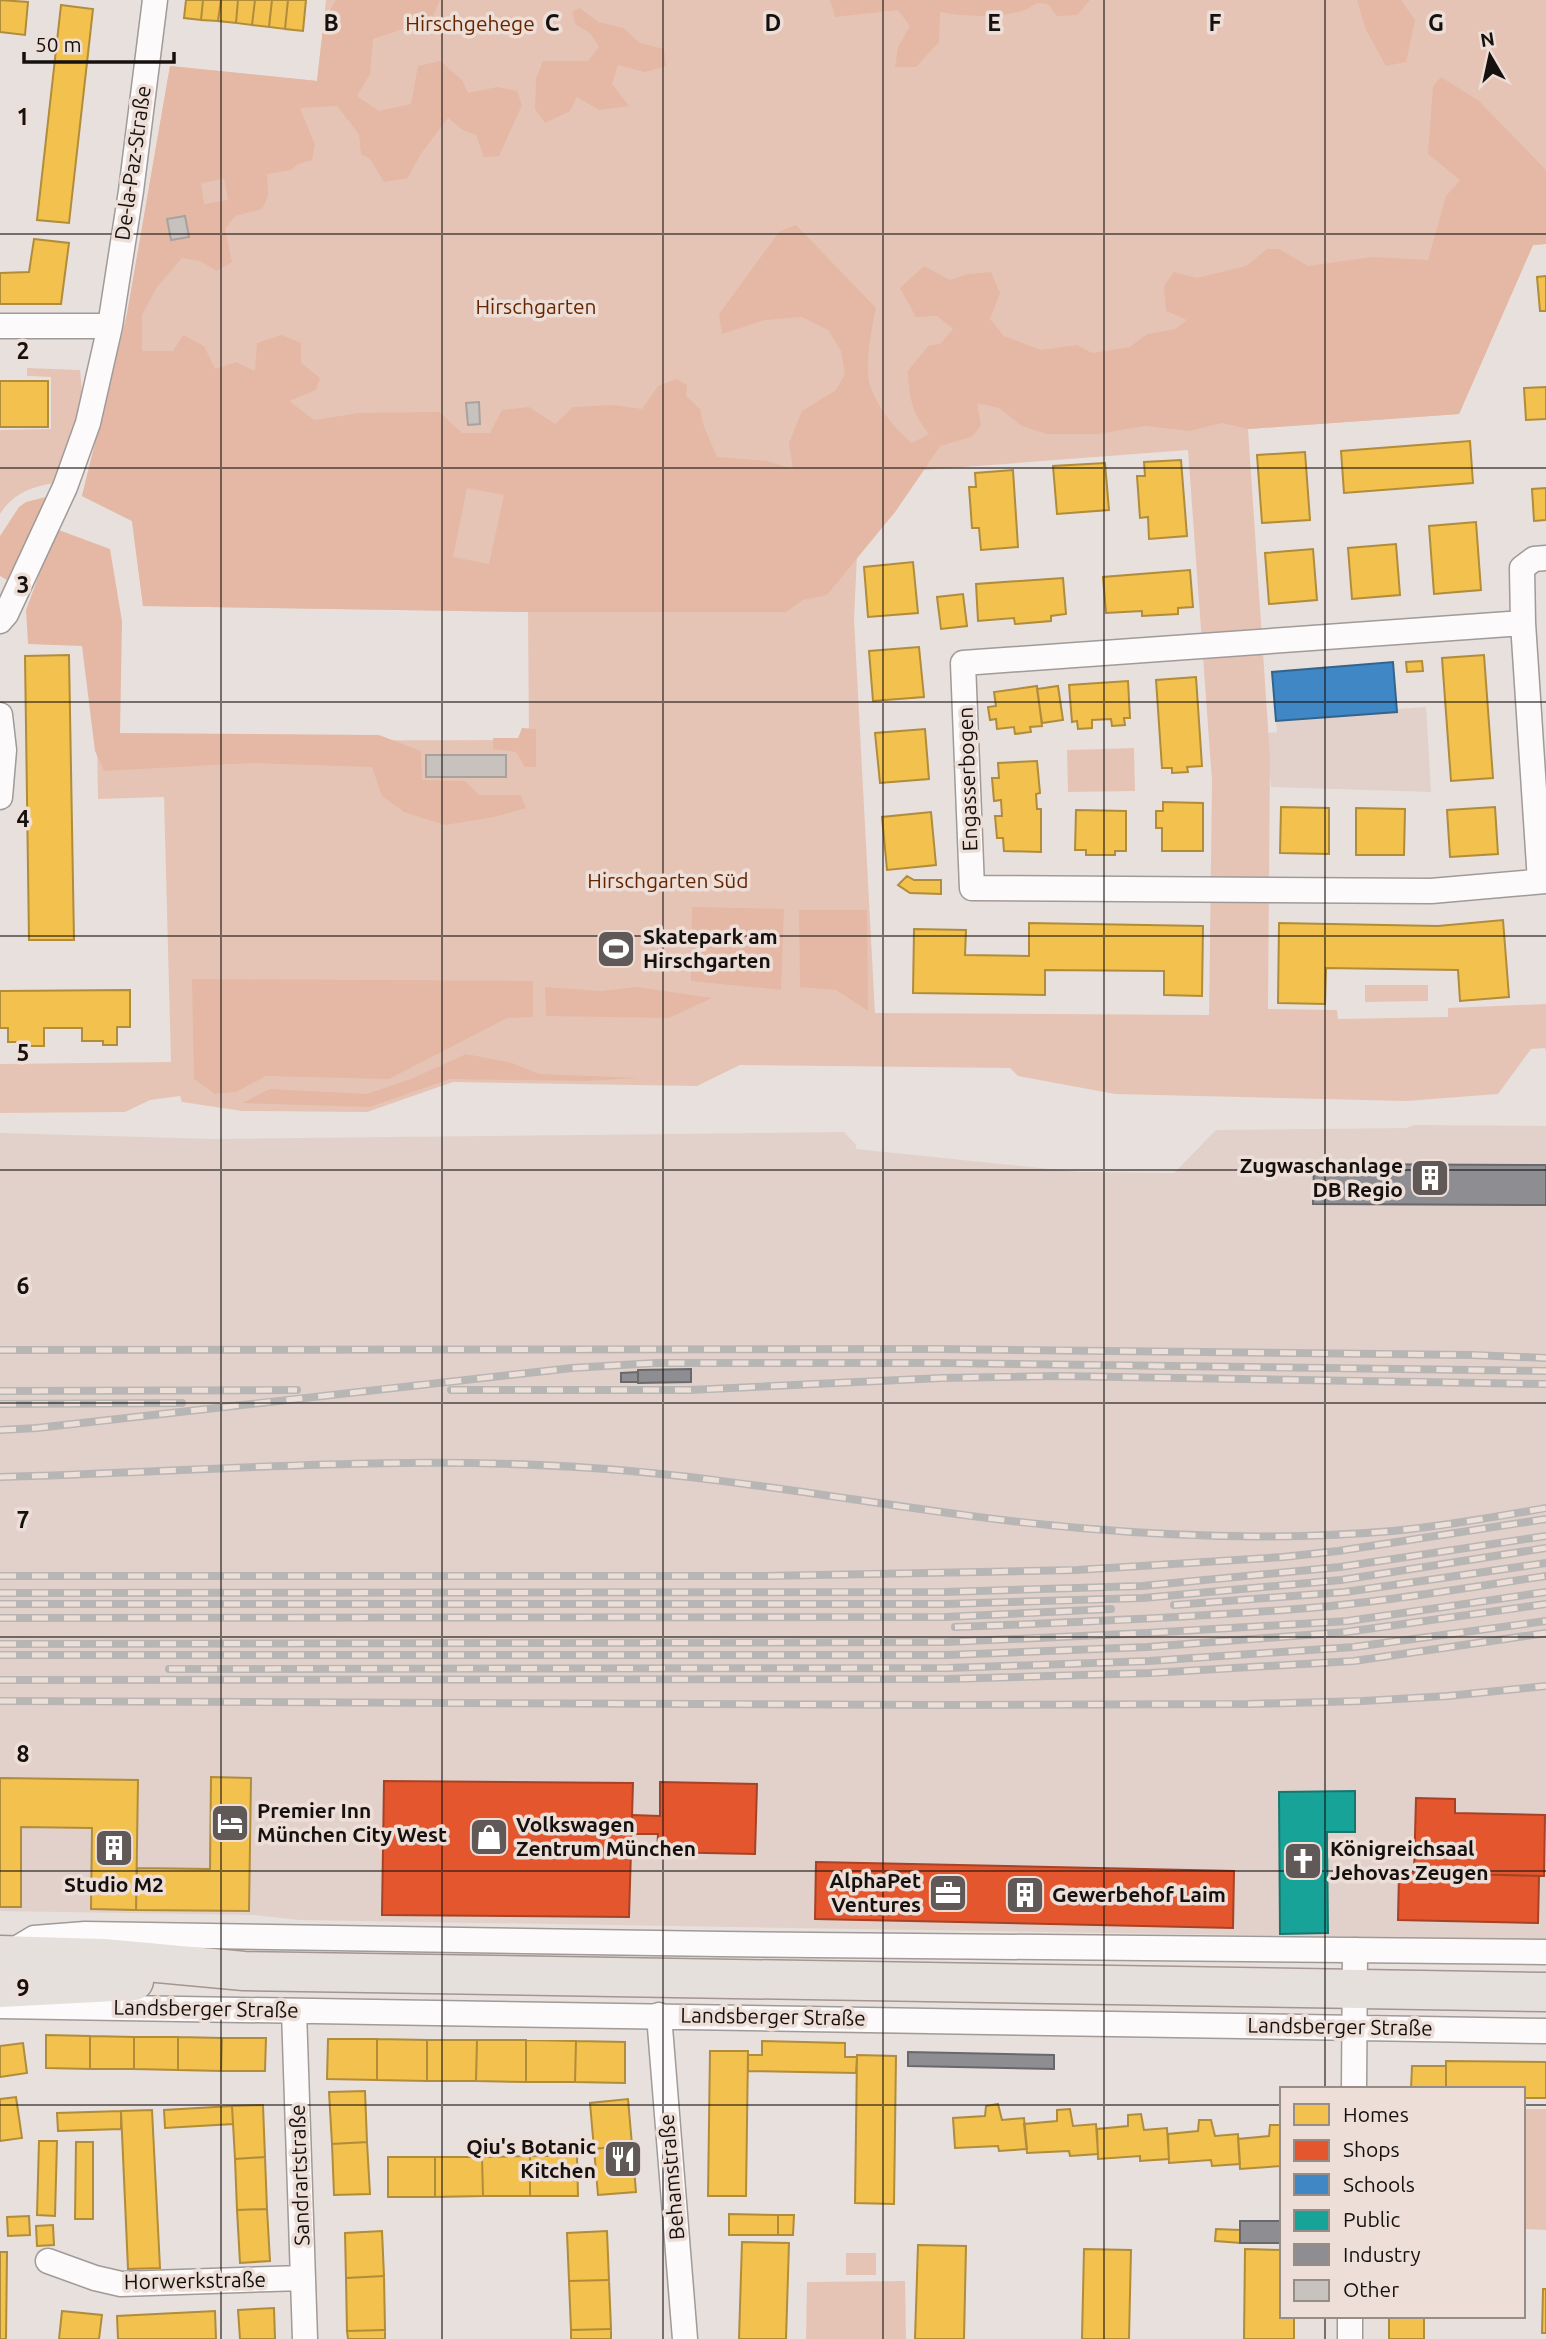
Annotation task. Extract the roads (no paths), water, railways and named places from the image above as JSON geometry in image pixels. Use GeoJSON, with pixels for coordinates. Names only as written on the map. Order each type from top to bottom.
{"type":"FeatureCollection","features":[{"type":"Feature","properties":{"kind":"main road","name":"Landsberger Straße"},"geometry":{"type":"LineString","coordinates":[[2,1966],[93,1984],[244,1971],[291,1955],[719,1962],[1354,1990],[1546,1992]]}},
{"type":"Feature","properties":{"kind":"street","name":"De-la-Paz-Straße"},"geometry":{"type":"LineString","coordinates":[[0,621],[6,614],[65,487],[88,423],[110,326],[131,191],[155,0]]}},
{"type":"Feature","properties":{"kind":"street"},"geometry":{"type":"LineString","coordinates":[[0,326],[110,326]]}},
{"type":"Feature","properties":{"kind":"street"},"geometry":{"type":"LineString","coordinates":[[1543,881],[1523,623],[1522,568],[1534,559],[1546,558]]}},
{"type":"Feature","properties":{"kind":"street","name":"Engasserbogen"},"geometry":{"type":"LineString","coordinates":[[1523,623],[963,663],[972,888],[1431,891],[1543,881]]}},
{"type":"Feature","properties":{"kind":"street"},"geometry":{"type":"LineString","coordinates":[[0,715],[4,750],[0,797]]}},
{"type":"Feature","properties":{"kind":"street","name":"Landsberger Straße"},"geometry":{"type":"LineString","coordinates":[[2,1966],[34,1938],[85,1934],[291,1955]]}},
{"type":"Feature","properties":{"kind":"street","name":"Landsberger Straße"},"geometry":{"type":"LineString","coordinates":[[719,1962],[1355,1950],[1546,1952]]}},
{"type":"Feature","properties":{"kind":"street","name":"Landsberger Straße"},"geometry":{"type":"LineString","coordinates":[[1354,1990],[1355,1950]]}},
{"type":"Feature","properties":{"kind":"street"},"geometry":{"type":"LineString","coordinates":[[1354,1990],[1354,2087]]}},
{"type":"Feature","properties":{"kind":"street","name":"Landsberger Straße"},"geometry":{"type":"LineString","coordinates":[[0,2006],[1546,2031]]}},
{"type":"Feature","properties":{"kind":"street","name":"Sandrartstraße"},"geometry":{"type":"LineString","coordinates":[[294,2011],[305,2339]]}},
{"type":"Feature","properties":{"kind":"street","name":"Behamstraße"},"geometry":{"type":"LineString","coordinates":[[659,2015],[685,2339]]}},
{"type":"Feature","properties":{"kind":"street","name":"Horwerkstraße"},"geometry":{"type":"LineString","coordinates":[[48,2261],[121,2284],[303,2278]]}},
{"type":"Feature","properties":{"kind":"street"},"geometry":{"type":"LineString","coordinates":[[1350,2318],[1350,2339]]}},
{"type":"Feature","properties":{"kind":"railway"},"geometry":{"type":"LineString","coordinates":[[0,1350],[936,1349],[1546,1358]]}},
{"type":"Feature","properties":{"kind":"railway"},"geometry":{"type":"LineString","coordinates":[[0,1430],[572,1368],[655,1363],[943,1363],[1546,1371]]}},
{"type":"Feature","properties":{"kind":"railway"},"geometry":{"type":"LineString","coordinates":[[451,1390],[689,1390],[942,1378],[1058,1376],[1546,1384]]}},
{"type":"Feature","properties":{"kind":"railway"},"geometry":{"type":"LineString","coordinates":[[0,1391],[297,1390]]}},
{"type":"Feature","properties":{"kind":"railway"},"geometry":{"type":"LineString","coordinates":[[0,1404],[182,1403]]}},
{"type":"Feature","properties":{"kind":"railway"},"geometry":{"type":"LineString","coordinates":[[0,1477],[370,1463],[518,1464],[715,1480],[1019,1522],[1158,1534],[1236,1536],[1314,1536],[1392,1531],[1546,1508]]}},
{"type":"Feature","properties":{"kind":"railway"},"geometry":{"type":"LineString","coordinates":[[0,1576],[765,1576],[1077,1570],[1283,1557],[1546,1519]]}},
{"type":"Feature","properties":{"kind":"railway"},"geometry":{"type":"LineString","coordinates":[[0,1593],[945,1592],[1142,1586],[1340,1567],[1546,1536]]}},
{"type":"Feature","properties":{"kind":"railway"},"geometry":{"type":"LineString","coordinates":[[0,1604],[946,1604],[1143,1598],[1341,1580],[1546,1548]]}},
{"type":"Feature","properties":{"kind":"railway"},"geometry":{"type":"LineString","coordinates":[[1174,1605],[1345,1592],[1546,1563]]}},
{"type":"Feature","properties":{"kind":"railway"},"geometry":{"type":"LineString","coordinates":[[955,1627],[1160,1618],[1316,1607],[1415,1596],[1546,1576]]}},
{"type":"Feature","properties":{"kind":"railway"},"geometry":{"type":"LineString","coordinates":[[0,1644],[947,1642],[1348,1621],[1546,1592]]}},
{"type":"Feature","properties":{"kind":"railway"},"geometry":{"type":"LineString","coordinates":[[0,1655],[947,1655],[1147,1647],[1346,1632],[1546,1604]]}},
{"type":"Feature","properties":{"kind":"railway"},"geometry":{"type":"LineString","coordinates":[[0,1618],[946,1617],[1111,1609]]}},
{"type":"Feature","properties":{"kind":"railway"},"geometry":{"type":"LineString","coordinates":[[169,1669],[948,1668],[1149,1661],[1354,1647],[1546,1621]]}},
{"type":"Feature","properties":{"kind":"railway"},"geometry":{"type":"LineString","coordinates":[[0,1680],[948,1679],[1150,1673],[1354,1661],[1546,1633]]}},
{"type":"Feature","properties":{"kind":"railway"},"geometry":{"type":"LineString","coordinates":[[0,1701],[1248,1704],[1448,1696],[1546,1686]]}},
{"type":"Feature","properties":{"kind":"place","name":"Skatepark am Hirschgarten"},"geometry":{"type":"Point","coordinates":[616,949]}},
{"type":"Feature","properties":{"kind":"place","name":"Zugwaschanlage DB Regio"},"geometry":{"type":"Point","coordinates":[1430,1178]}},
{"type":"Feature","properties":{"kind":"place","name":"Premier Inn München City West"},"geometry":{"type":"Point","coordinates":[230,1823]}},
{"type":"Feature","properties":{"kind":"place","name":"Volkswagen Zentrum München"},"geometry":{"type":"Point","coordinates":[489,1837]}},
{"type":"Feature","properties":{"kind":"place","name":"Studio M2"},"geometry":{"type":"Point","coordinates":[114,1848]}},
{"type":"Feature","properties":{"kind":"place","name":"Königreichsaal Jehovas Zeugen"},"geometry":{"type":"Point","coordinates":[1303,1861]}},
{"type":"Feature","properties":{"kind":"place","name":"AlphaPet Ventures"},"geometry":{"type":"Point","coordinates":[948,1893]}},
{"type":"Feature","properties":{"kind":"place","name":"Gewerbehof Laim"},"geometry":{"type":"Point","coordinates":[1025,1895]}},
{"type":"Feature","properties":{"kind":"place","name":"Qiu's Botanic Kitchen"},"geometry":{"type":"Point","coordinates":[623,2159]}},
{"type":"Feature","properties":{"kind":"park label","name":"Hirschgehege"},"geometry":{"type":"Point","coordinates":[470,24]}},
{"type":"Feature","properties":{"kind":"park label","name":"Hirschgarten"},"geometry":{"type":"Point","coordinates":[536,307]}},
{"type":"Feature","properties":{"kind":"park label","name":"Hirschgarten Süd"},"geometry":{"type":"Point","coordinates":[668,881]}}]}
